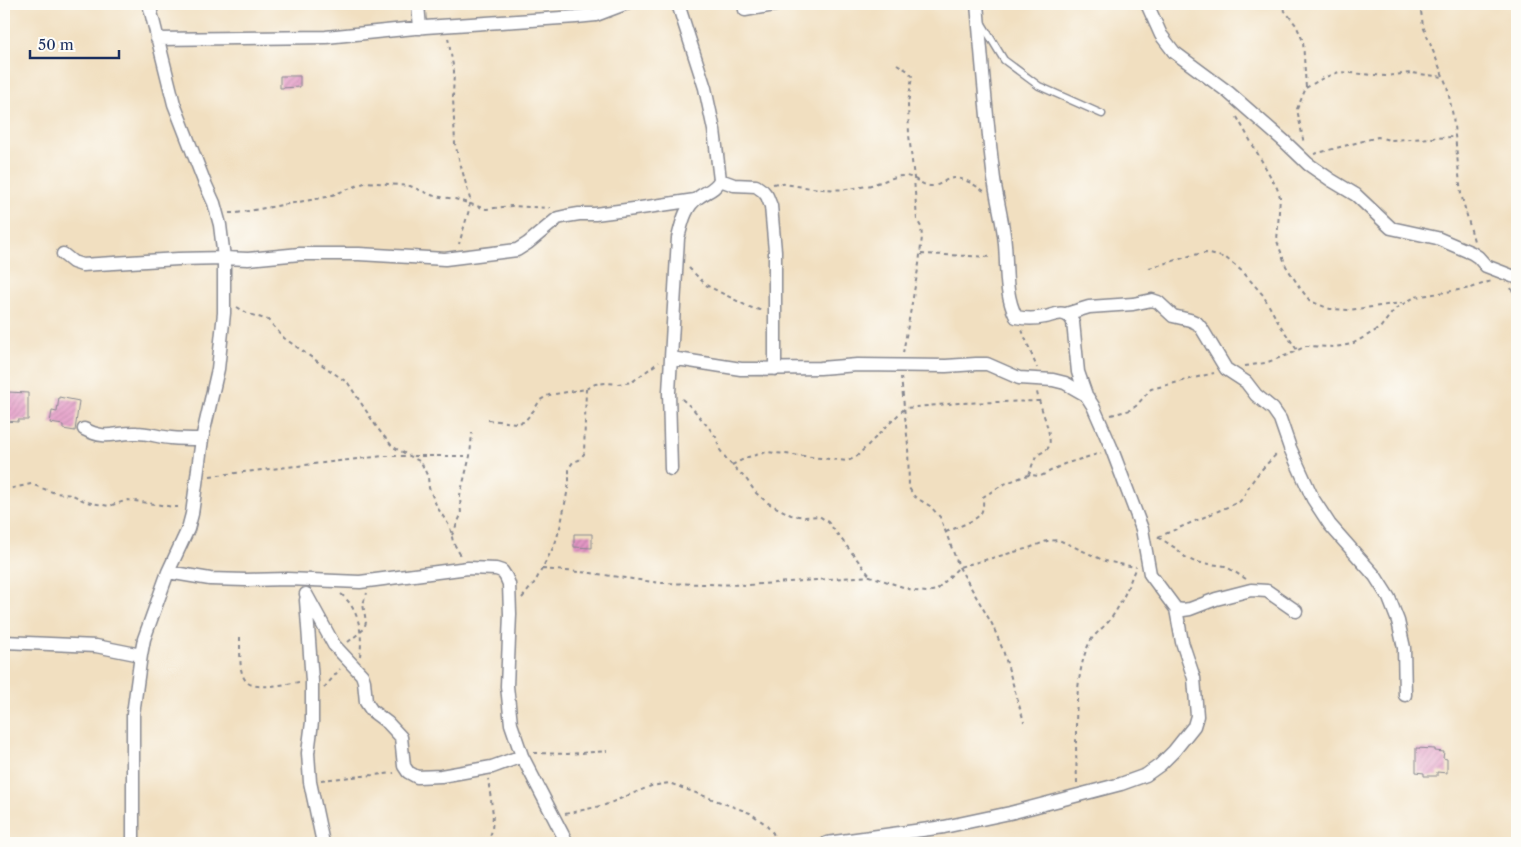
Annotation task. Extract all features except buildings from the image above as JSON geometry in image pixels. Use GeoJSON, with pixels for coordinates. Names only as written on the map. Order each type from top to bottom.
{"type":"FeatureCollection","features":[{"type":"Feature","properties":{"kind":"street"},"geometry":{"type":"LineString","coordinates":[[133,843],[133,714],[141,655],[144,639],[168,572],[188,529],[194,501],[202,439],[218,369],[224,313],[224,258],[220,225],[174,104],[149,4]]}},
{"type":"Feature","properties":{"kind":"street"},"geometry":{"type":"LineString","coordinates":[[418,4],[420,28]]}},
{"type":"Feature","properties":{"kind":"street"},"geometry":{"type":"LineString","coordinates":[[157,39],[326,38],[420,28],[596,15],[625,4]]}},
{"type":"Feature","properties":{"kind":"street"},"geometry":{"type":"LineString","coordinates":[[671,469],[671,357],[678,238],[683,217],[695,200],[710,192],[718,185],[720,180],[714,130],[705,88],[678,4]]}},
{"type":"Feature","properties":{"kind":"street"},"geometry":{"type":"LineString","coordinates":[[745,10],[780,4]]}},
{"type":"Feature","properties":{"kind":"street"},"geometry":{"type":"LineString","coordinates":[[1147,4],[1161,35],[1174,52],[1228,92],[1308,164],[1356,195],[1391,228],[1437,238],[1464,249],[1478,257],[1486,266],[1517,277]]}},
{"type":"Feature","properties":{"kind":"street"},"geometry":{"type":"LineString","coordinates":[[977,10],[993,173],[1004,236],[1010,305],[1016,317],[1025,319],[1043,317],[1066,314],[1089,307],[1133,304],[1152,300],[1158,302],[1173,316],[1197,323],[1215,348],[1226,369],[1246,382],[1256,395],[1274,409],[1313,499],[1330,525],[1375,576],[1389,598],[1398,620],[1404,648],[1405,694]]}},
{"type":"Feature","properties":{"kind":"street"},"geometry":{"type":"LineString","coordinates":[[720,180],[734,185],[756,186],[768,196],[771,206],[775,251],[775,369]]}},
{"type":"Feature","properties":{"kind":"street"},"geometry":{"type":"LineString","coordinates":[[63,254],[82,265],[178,259],[248,259],[300,254],[359,254],[445,259],[517,250],[558,218],[695,200]]}},
{"type":"Feature","properties":{"kind":"street"},"geometry":{"type":"LineString","coordinates":[[827,843],[944,827],[1010,813],[1078,796],[1146,775],[1160,765],[1174,751],[1194,726],[1197,716],[1194,678],[1182,642],[1176,609],[1150,574],[1142,529],[1111,447],[1086,395],[1078,372],[1073,322],[1066,314]]}},
{"type":"Feature","properties":{"kind":"street"},"geometry":{"type":"LineString","coordinates":[[671,357],[741,369],[857,365],[987,364],[1019,378],[1053,380],[1065,383],[1086,395]]}},
{"type":"Feature","properties":{"kind":"street"},"geometry":{"type":"LineString","coordinates":[[84,429],[107,436],[138,432],[171,438],[202,439]]}},
{"type":"Feature","properties":{"kind":"street"},"geometry":{"type":"LineString","coordinates":[[168,572],[210,579],[360,582],[468,568],[496,568],[502,571],[509,584],[510,614],[507,686],[511,724],[522,756],[567,843]]}},
{"type":"Feature","properties":{"kind":"street"},"geometry":{"type":"LineString","coordinates":[[305,580],[312,681],[312,722],[308,753],[310,782],[323,843]]}},
{"type":"Feature","properties":{"kind":"street"},"geometry":{"type":"LineString","coordinates":[[1176,609],[1190,609],[1216,599],[1251,590],[1266,590],[1296,611]]}},
{"type":"Feature","properties":{"kind":"street"},"geometry":{"type":"LineString","coordinates":[[306,594],[334,645],[362,675],[366,702],[401,737],[404,766],[408,772],[418,777],[473,772],[522,756]]}},
{"type":"Feature","properties":{"kind":"street"},"geometry":{"type":"LineString","coordinates":[[4,642],[96,646],[141,655]]}},
{"type":"Feature","properties":{"kind":"lane"},"geometry":{"type":"LineString","coordinates":[[977,10],[1004,60],[1039,86],[1102,114]]}},
{"type":"Feature","properties":{"kind":"path"},"geometry":{"type":"LineString","coordinates":[[1170,4],[1210,6],[1218,4]]}},
{"type":"Feature","properties":{"kind":"path"},"geometry":{"type":"LineString","coordinates":[[1277,4],[1296,25],[1303,41],[1306,88],[1297,109],[1304,142],[1301,158],[1378,138],[1389,140],[1454,137]]}},
{"type":"Feature","properties":{"kind":"path"},"geometry":{"type":"LineString","coordinates":[[1420,4],[1423,26],[1443,77],[1453,116],[1461,194],[1478,257]]}},
{"type":"Feature","properties":{"kind":"path"},"geometry":{"type":"LineString","coordinates":[[446,26],[454,71],[455,144],[467,188],[469,204],[456,258]]}},
{"type":"Feature","properties":{"kind":"path"},"geometry":{"type":"LineString","coordinates":[[896,64],[908,71],[912,76],[908,104],[909,135],[917,220],[921,227],[922,237],[909,327],[900,366],[908,445],[909,488],[915,498],[930,506],[940,517],[959,567],[992,624],[1003,650],[1024,722]]}},
{"type":"Feature","properties":{"kind":"path"},"geometry":{"type":"LineString","coordinates":[[1306,88],[1323,78],[1339,72],[1386,76],[1411,72],[1443,77]]}},
{"type":"Feature","properties":{"kind":"path"},"geometry":{"type":"LineString","coordinates":[[1234,114],[1277,188],[1280,197],[1277,241],[1286,266],[1310,301],[1330,309],[1349,310],[1404,302]]}},
{"type":"Feature","properties":{"kind":"path"},"geometry":{"type":"LineString","coordinates":[[756,186],[778,183],[832,189],[852,188],[902,176],[914,178],[925,185],[931,186],[955,178],[965,180],[998,200]]}},
{"type":"Feature","properties":{"kind":"path"},"geometry":{"type":"LineString","coordinates":[[216,212],[237,213],[326,197],[366,182],[410,186],[434,196],[455,199],[486,208],[511,206],[555,208]]}},
{"type":"Feature","properties":{"kind":"path"},"geometry":{"type":"LineString","coordinates":[[677,252],[706,285],[749,307],[775,315]]}},
{"type":"Feature","properties":{"kind":"path"},"geometry":{"type":"LineString","coordinates":[[1149,268],[1206,253],[1226,258],[1243,272],[1264,295],[1278,322],[1297,350]]}},
{"type":"Feature","properties":{"kind":"path"},"geometry":{"type":"LineString","coordinates":[[920,254],[1006,258]]}},
{"type":"Feature","properties":{"kind":"path"},"geometry":{"type":"LineString","coordinates":[[1246,366],[1265,363],[1306,346],[1335,347],[1352,344],[1380,328],[1395,308],[1415,297],[1471,288],[1496,280]]}},
{"type":"Feature","properties":{"kind":"path"},"geometry":{"type":"LineString","coordinates":[[224,300],[249,314],[268,320],[284,338],[348,383],[378,429],[393,447],[421,462],[428,477],[429,488],[437,507],[450,527],[459,553],[468,568]]}},
{"type":"Feature","properties":{"kind":"path"},"geometry":{"type":"LineString","coordinates":[[1016,317],[1039,380],[1039,401],[1046,420],[1050,444],[1048,449],[1037,456],[1029,475]]}},
{"type":"Feature","properties":{"kind":"path"},"geometry":{"type":"LineString","coordinates":[[488,420],[524,422],[540,400],[549,395],[586,389],[595,384],[632,382],[650,368],[671,357]]}},
{"type":"Feature","properties":{"kind":"path"},"geometry":{"type":"LineString","coordinates":[[1100,422],[1110,415],[1130,410],[1151,389],[1226,369]]}},
{"type":"Feature","properties":{"kind":"path"},"geometry":{"type":"LineString","coordinates":[[510,614],[535,582],[554,544],[561,524],[569,483],[569,468],[573,462],[579,460],[584,454],[586,389]]}},
{"type":"Feature","properties":{"kind":"path"},"geometry":{"type":"LineString","coordinates":[[670,392],[694,409],[716,437],[720,450],[756,493],[768,503],[791,515],[819,516],[828,522],[842,543],[858,559],[870,576]]}},
{"type":"Feature","properties":{"kind":"path"},"geometry":{"type":"LineString","coordinates":[[732,465],[748,457],[767,452],[847,462],[855,458],[905,408],[959,403],[1039,401]]}},
{"type":"Feature","properties":{"kind":"path"},"geometry":{"type":"LineString","coordinates":[[452,535],[461,515],[460,495],[470,456],[472,433]]}},
{"type":"Feature","properties":{"kind":"path"},"geometry":{"type":"LineString","coordinates":[[946,532],[981,514],[983,497],[1002,485],[1029,475],[1041,476],[1064,464],[1100,454],[1111,447]]}},
{"type":"Feature","properties":{"kind":"path"},"geometry":{"type":"LineString","coordinates":[[1249,580],[1225,566],[1196,562],[1185,558],[1177,549],[1158,537],[1239,502],[1271,459],[1279,452],[1290,448]]}},
{"type":"Feature","properties":{"kind":"path"},"geometry":{"type":"LineString","coordinates":[[197,477],[383,456],[470,456]]}},
{"type":"Feature","properties":{"kind":"path"},"geometry":{"type":"LineString","coordinates":[[4,490],[31,484],[55,493],[73,495],[86,502],[108,506],[128,500],[174,507],[186,505],[194,501]]}},
{"type":"Feature","properties":{"kind":"path"},"geometry":{"type":"LineString","coordinates":[[542,569],[669,583],[748,585],[870,576],[915,591],[927,592],[937,590],[959,567],[1029,548],[1047,541],[1059,540],[1105,561],[1135,567]]}},
{"type":"Feature","properties":{"kind":"path"},"geometry":{"type":"LineString","coordinates":[[1078,796],[1076,741],[1081,665],[1091,640],[1110,620],[1120,605],[1128,590],[1135,567],[1146,546]]}},
{"type":"Feature","properties":{"kind":"path"},"geometry":{"type":"LineString","coordinates":[[312,701],[343,666],[346,645],[351,638],[364,629],[366,622],[363,604],[370,580]]}},
{"type":"Feature","properties":{"kind":"path"},"geometry":{"type":"LineString","coordinates":[[324,581],[344,596],[354,610],[361,632],[362,644],[359,670]]}},
{"type":"Feature","properties":{"kind":"path"},"geometry":{"type":"LineString","coordinates":[[240,637],[241,670],[248,683],[255,686],[274,686],[312,681]]}},
{"type":"Feature","properties":{"kind":"path"},"geometry":{"type":"LineString","coordinates":[[522,756],[534,753],[607,752]]}},
{"type":"Feature","properties":{"kind":"path"},"geometry":{"type":"LineString","coordinates":[[487,843],[492,830],[493,814],[488,779],[492,767]]}},
{"type":"Feature","properties":{"kind":"path"},"geometry":{"type":"LineString","coordinates":[[310,782],[408,772]]}},
{"type":"Feature","properties":{"kind":"path"},"geometry":{"type":"LineString","coordinates":[[553,817],[606,805],[651,786],[670,783],[750,813],[769,828],[773,833],[776,843]]}}]}
